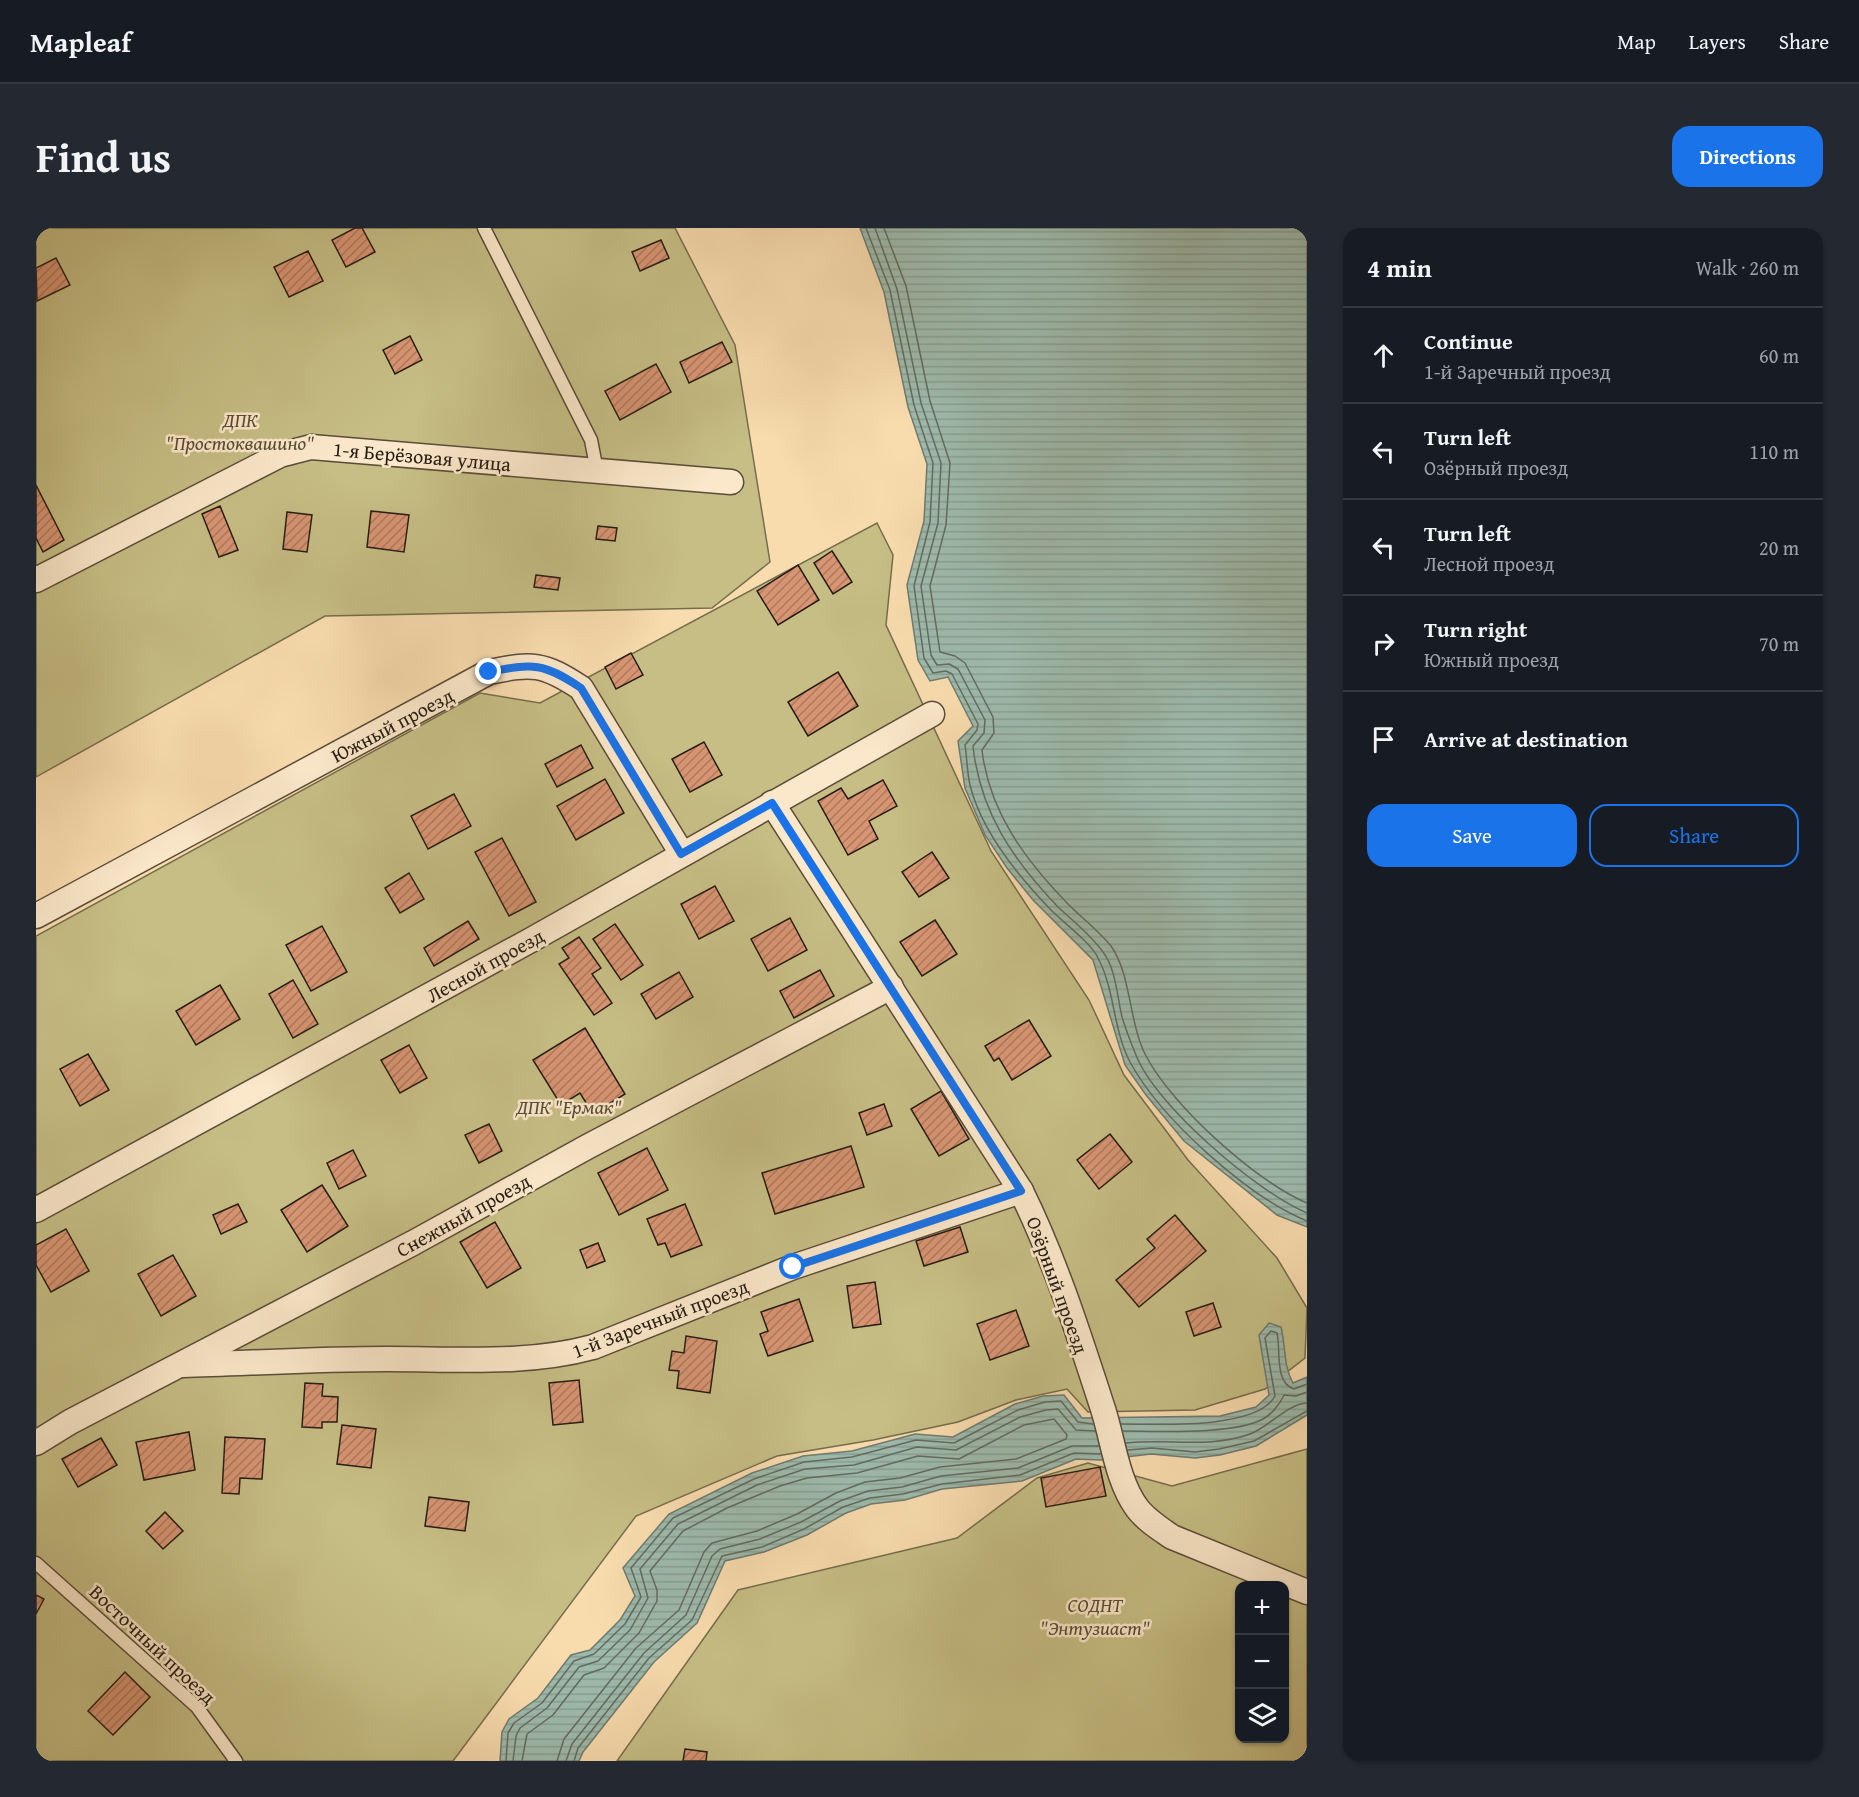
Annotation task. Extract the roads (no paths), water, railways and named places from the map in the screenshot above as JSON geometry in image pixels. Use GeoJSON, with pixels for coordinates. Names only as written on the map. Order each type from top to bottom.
{"type":"FeatureCollection","features":[{"type":"Feature","properties":{"kind":"street","name":"1-я Берёзовая улица"},"geometry":{"type":"LineString","coordinates":[[36,580],[280,455],[311,447],[730,482]]}},
{"type":"Feature","properties":{"kind":"street","name":"Южный проезд"},"geometry":{"type":"LineString","coordinates":[[36,916],[489,672],[526,664],[555,671],[581,688],[681,854]]}},
{"type":"Feature","properties":{"kind":"street","name":"Лесной проезд"},"geometry":{"type":"LineString","coordinates":[[36,1210],[531,940],[932,714]]}},
{"type":"Feature","properties":{"kind":"street","name":"Озёрный проезд"},"geometry":{"type":"LineString","coordinates":[[772,803],[1021,1191],[1042,1235],[1102,1408],[1126,1490],[1137,1508],[1152,1524],[1172,1537],[1307,1592]]}},
{"type":"Feature","properties":{"kind":"street","name":"Снежный проезд"},"geometry":{"type":"LineString","coordinates":[[36,1443],[176,1365],[413,1243],[587,1147],[891,987]]}},
{"type":"Feature","properties":{"kind":"street","name":"1-й Заречный проезд"},"geometry":{"type":"LineString","coordinates":[[176,1365],[359,1359],[532,1358],[563,1355],[593,1347],[793,1267],[1021,1191]]}},
{"type":"Feature","properties":{"kind":"lane"},"geometry":{"type":"LineString","coordinates":[[484,228],[591,440],[597,471]]}},
{"type":"Feature","properties":{"kind":"lane","name":"Восточный проезд"},"geometry":{"type":"LineString","coordinates":[[36,1563],[197,1707],[236,1761]]}},
{"type":"Feature","properties":{"kind":"water"},"geometry":{"type":"Polygon","coordinates":[[[860,228],[1307,228],[1307,1227],[1277,1215],[1184,1141],[1146,1095],[1125,1065],[1093,960],[1033,900],[1007,868],[985,835],[965,788],[958,741],[973,726],[948,677],[930,681],[918,660],[907,585],[924,521],[927,464],[908,407],[884,292],[860,228]]]}},
{"type":"Feature","properties":{"kind":"water"},"geometry":{"type":"Polygon","coordinates":[[[1269,1323],[1281,1327],[1286,1363],[1293,1383],[1307,1377],[1307,1415],[1256,1446],[1220,1455],[1195,1458],[1151,1454],[1100,1460],[1076,1459],[1022,1481],[942,1489],[905,1500],[871,1504],[846,1513],[807,1535],[764,1552],[725,1561],[697,1623],[654,1662],[583,1752],[579,1761],[500,1761],[502,1732],[509,1719],[538,1698],[571,1655],[590,1650],[620,1620],[635,1596],[623,1568],[669,1514],[752,1473],[803,1456],[852,1451],[915,1434],[953,1437],[1015,1404],[1043,1396],[1064,1395],[1082,1418],[1220,1416],[1256,1407],[1269,1395],[1259,1335],[1269,1323]]]}},
{"type":"Feature","properties":{"kind":"park label","name":"ДПК \"Простоквашино\""},"geometry":{"type":"Point","coordinates":[240,430]}},
{"type":"Feature","properties":{"kind":"park label","name":"ДПК \"Ермак\""},"geometry":{"type":"Point","coordinates":[569,1106]}},
{"type":"Feature","properties":{"kind":"park label","name":"СОДНТ \"Энтузиаст\""},"geometry":{"type":"Point","coordinates":[1095,1616]}}]}
